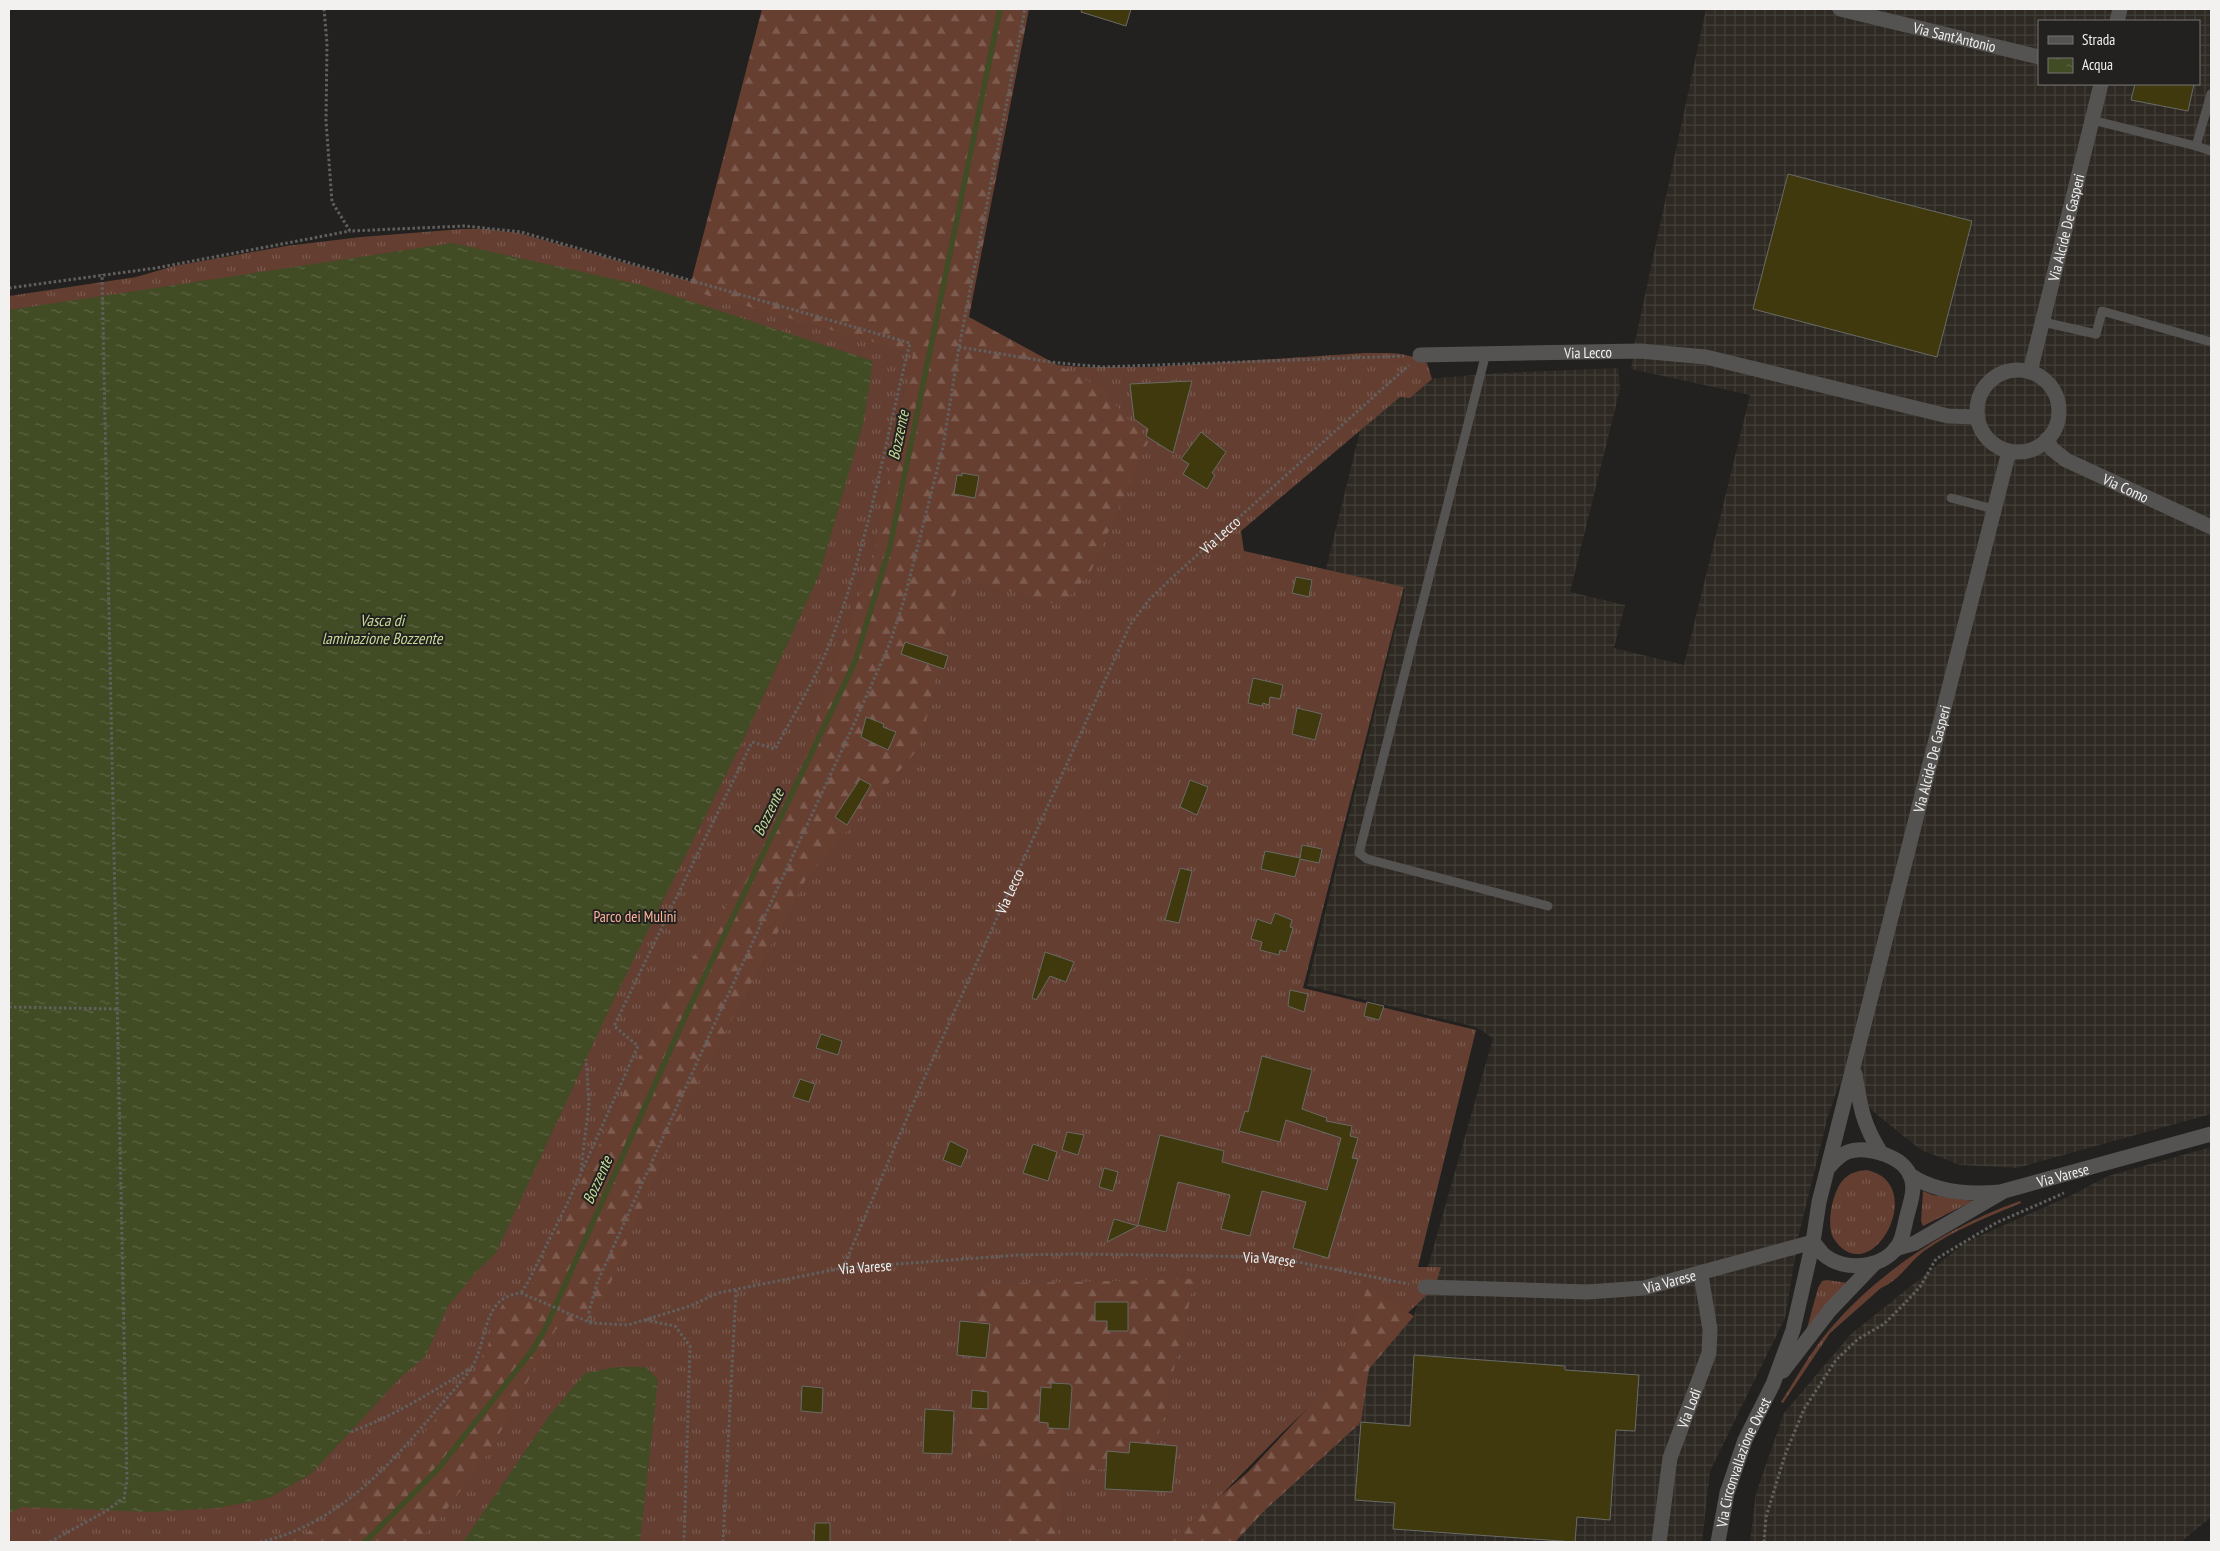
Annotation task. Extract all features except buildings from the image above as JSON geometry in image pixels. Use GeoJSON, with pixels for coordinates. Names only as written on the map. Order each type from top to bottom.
{"type":"FeatureCollection","features":[{"type":"Feature","properties":{"kind":"main road","name":"Via Sant'Antonio"},"geometry":{"type":"LineString","coordinates":[[1840,9],[2038,57]]}},
{"type":"Feature","properties":{"kind":"main road","name":"Via Alcide De Gasperi"},"geometry":{"type":"LineString","coordinates":[[2030,372],[2101,85]]}},
{"type":"Feature","properties":{"kind":"main road","name":"Via Lecco"},"geometry":{"type":"LineString","coordinates":[[1420,355],[1640,351],[1670,353],[1706,358],[1948,416],[1978,417]]}},
{"type":"Feature","properties":{"kind":"main road"},"geometry":{"type":"LineString","coordinates":[[2005,372],[2030,372],[2051,387],[2058,403],[2058,420],[2051,435],[2038,447],[2022,452],[2009,451],[1990,442],[1980,428],[1977,411],[1980,394],[1990,381],[2005,372]]}},
{"type":"Feature","properties":{"kind":"main road","name":"Via Como"},"geometry":{"type":"LineString","coordinates":[[2047,439],[2052,449],[2066,460],[2211,527]]}},
{"type":"Feature","properties":{"kind":"main road","name":"Via Alcide De Gasperi"},"geometry":{"type":"LineString","coordinates":[[1828,1168],[2009,451]]}},
{"type":"Feature","properties":{"kind":"main road","name":"Via Alcide De Gasperi"},"geometry":{"type":"LineString","coordinates":[[1854,1068],[1863,1117],[1868,1131],[1881,1153]]}},
{"type":"Feature","properties":{"kind":"main road","name":"Via Varese"},"geometry":{"type":"LineString","coordinates":[[1895,1249],[1915,1243],[2004,1191],[2211,1134]]}},
{"type":"Feature","properties":{"kind":"main road"},"geometry":{"type":"LineString","coordinates":[[1773,1384],[1793,1330],[1813,1242],[1818,1202],[1828,1168],[1840,1154],[1856,1150],[1881,1153],[1896,1160],[1910,1175],[1920,1181],[1942,1189],[1966,1194],[2004,1191]]}},
{"type":"Feature","properties":{"kind":"main road"},"geometry":{"type":"LineString","coordinates":[[1773,1384],[1830,1310],[1874,1264],[1886,1258],[1900,1242],[1912,1196],[1910,1175]]}},
{"type":"Feature","properties":{"kind":"main road"},"geometry":{"type":"LineString","coordinates":[[1813,1242],[1824,1255],[1838,1263],[1855,1266],[1874,1264]]}},
{"type":"Feature","properties":{"kind":"main road","name":"Via Varese"},"geometry":{"type":"LineString","coordinates":[[1425,1287],[1587,1292],[1644,1288],[1701,1275],[1813,1242]]}},
{"type":"Feature","properties":{"kind":"main road","name":"Via Lodi"},"geometry":{"type":"LineString","coordinates":[[1659,1542],[1670,1458],[1709,1353],[1710,1329],[1701,1275]]}},
{"type":"Feature","properties":{"kind":"main road","name":"Via Circonvallazione Ovest"},"geometry":{"type":"LineString","coordinates":[[1718,1542],[1727,1493],[1745,1440],[1773,1384]]}},
{"type":"Feature","properties":{"kind":"lane"},"geometry":{"type":"LineString","coordinates":[[2196,146],[2211,94]]}},
{"type":"Feature","properties":{"kind":"lane"},"geometry":{"type":"LineString","coordinates":[[2092,120],[2211,151]]}},
{"type":"Feature","properties":{"kind":"lane"},"geometry":{"type":"LineString","coordinates":[[2043,322],[2096,334],[2102,311],[2211,342]]}},
{"type":"Feature","properties":{"kind":"lane"},"geometry":{"type":"LineString","coordinates":[[1486,353],[1360,853],[1367,858],[1548,906]]}},
{"type":"Feature","properties":{"kind":"lane"},"geometry":{"type":"LineString","coordinates":[[1951,498],[1994,509]]}},
{"type":"Feature","properties":{"kind":"path"},"geometry":{"type":"LineString","coordinates":[[324,9],[328,43],[326,122],[332,202],[350,231]]}},
{"type":"Feature","properties":{"kind":"path"},"geometry":{"type":"LineString","coordinates":[[260,1542],[279,1538],[328,1515],[376,1476],[427,1421],[472,1367],[495,1306],[511,1294],[521,1293],[590,1323],[589,1312],[597,1283],[890,643],[906,592],[943,447],[959,347],[1025,9]]}},
{"type":"Feature","properties":{"kind":"path"},"geometry":{"type":"LineString","coordinates":[[9,288],[156,268],[350,231],[465,226],[521,232],[910,343],[863,540],[835,631],[802,702],[775,749],[752,742],[614,1026],[638,1046],[580,1174],[521,1293]]}},
{"type":"Feature","properties":{"kind":"path"},"geometry":{"type":"LineString","coordinates":[[50,1542],[106,1511],[124,1498],[127,1481],[102,274]]}},
{"type":"Feature","properties":{"kind":"path"},"geometry":{"type":"LineString","coordinates":[[959,347],[1050,362],[1102,367],[1420,355]]}},
{"type":"Feature","properties":{"kind":"path","name":"Via Lecco"},"geometry":{"type":"LineString","coordinates":[[843,1268],[930,1065],[1130,625],[1148,600],[1420,355]]}},
{"type":"Feature","properties":{"kind":"path"},"geometry":{"type":"LineString","coordinates":[[9,1007],[117,1009]]}},
{"type":"Feature","properties":{"kind":"path"},"geometry":{"type":"LineString","coordinates":[[580,1174],[589,1103],[586,1059]]}},
{"type":"Feature","properties":{"kind":"path"},"geometry":{"type":"LineString","coordinates":[[1764,1542],[1766,1517],[1785,1455],[1804,1409],[1836,1360],[1858,1339],[1884,1324],[1903,1306],[1920,1287],[1936,1259],[1996,1223],[2063,1194],[2069,1188]]}},
{"type":"Feature","properties":{"kind":"path","name":"Via Varese"},"geometry":{"type":"LineString","coordinates":[[590,1323],[628,1325],[690,1306],[718,1293],[843,1268],[1018,1256],[1079,1254],[1272,1257],[1425,1287]]}},
{"type":"Feature","properties":{"kind":"path"},"geometry":{"type":"LineString","coordinates":[[724,1542],[736,1290]]}},
{"type":"Feature","properties":{"kind":"path"},"geometry":{"type":"LineString","coordinates":[[644,1320],[675,1326],[690,1346],[684,1542]]}},
{"type":"Feature","properties":{"kind":"path"},"geometry":{"type":"LineString","coordinates":[[351,1432],[376,1422],[415,1402],[472,1367]]}},
{"type":"Feature","properties":{"kind":"shaded area"},"geometry":{"type":"Polygon","coordinates":[[[1706,9],[2211,9],[2211,1114],[2017,1168],[1960,1165],[1921,1150],[1839,1084],[1828,1116],[1799,1234],[1785,1318],[1710,1471],[1702,1542],[1218,1542],[1414,1316],[1493,1038],[1476,1027],[1307,986],[1405,589],[1326,569],[1360,431],[1416,380],[1500,373],[1618,368],[1620,389],[1570,592],[1625,605],[1614,648],[1684,665],[1750,395],[1631,369],[1635,342],[1706,9]]]}},
{"type":"Feature","properties":{"kind":"shaded area"},"geometry":{"type":"Polygon","coordinates":[[[2211,1147],[2211,1517],[2181,1542],[1750,1542],[1756,1493],[1784,1413],[1851,1334],[1966,1242],[2072,1195],[2108,1176],[2211,1147]]]}},
{"type":"Feature","properties":{"kind":"green space"},"geometry":{"type":"Polygon","coordinates":[[[762,9],[1029,9],[969,317],[1102,389],[1148,442],[1091,571],[1062,606],[959,577],[920,747],[807,877],[678,1122],[598,1313],[556,1329],[490,1451],[432,1529],[410,1542],[284,1542],[309,1532],[333,1519],[355,1503],[395,1466],[478,1368],[487,1349],[502,1305],[515,1299],[525,1298],[605,1133],[662,1008],[796,793],[821,703],[873,560],[913,353],[689,290],[762,9]]]}},
{"type":"Feature","properties":{"kind":"green space","name":"Parco dei Mulini"},"geometry":{"type":"Polygon","coordinates":[[[462,229],[487,229],[519,233],[910,343],[1024,362],[1082,367],[1150,367],[1382,353],[1412,356],[1427,363],[1432,379],[1410,398],[1400,397],[1241,531],[1244,551],[1404,587],[1303,988],[1476,1030],[1418,1267],[1441,1267],[1435,1287],[1281,1434],[1175,1542],[9,1542],[9,296],[136,277],[174,266],[286,246],[361,237],[462,229]]]}},
{"type":"Feature","properties":{"kind":"green space"},"geometry":{"type":"Polygon","coordinates":[[[1866,1170],[1885,1179],[1894,1194],[1894,1212],[1888,1230],[1878,1245],[1864,1253],[1849,1252],[1834,1239],[1831,1233],[1830,1217],[1832,1207],[1837,1190],[1845,1178],[1855,1172],[1866,1170]]]}},
{"type":"Feature","properties":{"kind":"green space"},"geometry":{"type":"Polygon","coordinates":[[[1923,1191],[1933,1195],[1973,1201],[1923,1226],[1921,1221],[1923,1191]]]}},
{"type":"Feature","properties":{"kind":"green space"},"geometry":{"type":"Polygon","coordinates":[[[2020,1201],[2021,1203],[1971,1224],[1918,1256],[1899,1276],[1881,1288],[1830,1333],[1783,1403],[1781,1402],[1823,1337],[1850,1308],[1893,1269],[1941,1237],[2020,1201]]]}},
{"type":"Feature","properties":{"kind":"green space"},"geometry":{"type":"Polygon","coordinates":[[[1195,1279],[1151,1466],[1063,1472],[1057,1542],[999,1542],[1002,1450],[968,1457],[980,1284],[1195,1279]]]}},
{"type":"Feature","properties":{"kind":"green space"},"geometry":{"type":"Polygon","coordinates":[[[1822,1281],[1848,1283],[1806,1332],[1818,1288],[1822,1281]]]}},
{"type":"Feature","properties":{"kind":"green space"},"geometry":{"type":"Polygon","coordinates":[[[1367,1288],[1414,1316],[1369,1369],[1361,1422],[1265,1510],[1235,1542],[1167,1542],[1248,1472],[1334,1380],[1367,1288]]]}},
{"type":"Feature","properties":{"kind":"water","name":"Vasca di laminazione Bozzente"},"geometry":{"type":"Polygon","coordinates":[[[452,243],[641,285],[873,361],[864,420],[820,573],[744,738],[613,1001],[496,1253],[476,1272],[448,1306],[425,1357],[402,1376],[311,1474],[269,1498],[218,1508],[150,1512],[22,1507],[9,1513],[9,310],[452,243]]]}},
{"type":"Feature","properties":{"kind":"water"},"geometry":{"type":"Polygon","coordinates":[[[617,1367],[646,1367],[658,1380],[640,1542],[463,1542],[549,1416],[585,1373],[617,1367]]]}},
{"type":"Feature","properties":{"kind":"waterway","name":"Bozzente"},"geometry":{"type":"LineString","coordinates":[[365,1542],[438,1469],[532,1351],[545,1329],[685,1017],[855,662],[890,546],[1000,9]]}}]}
